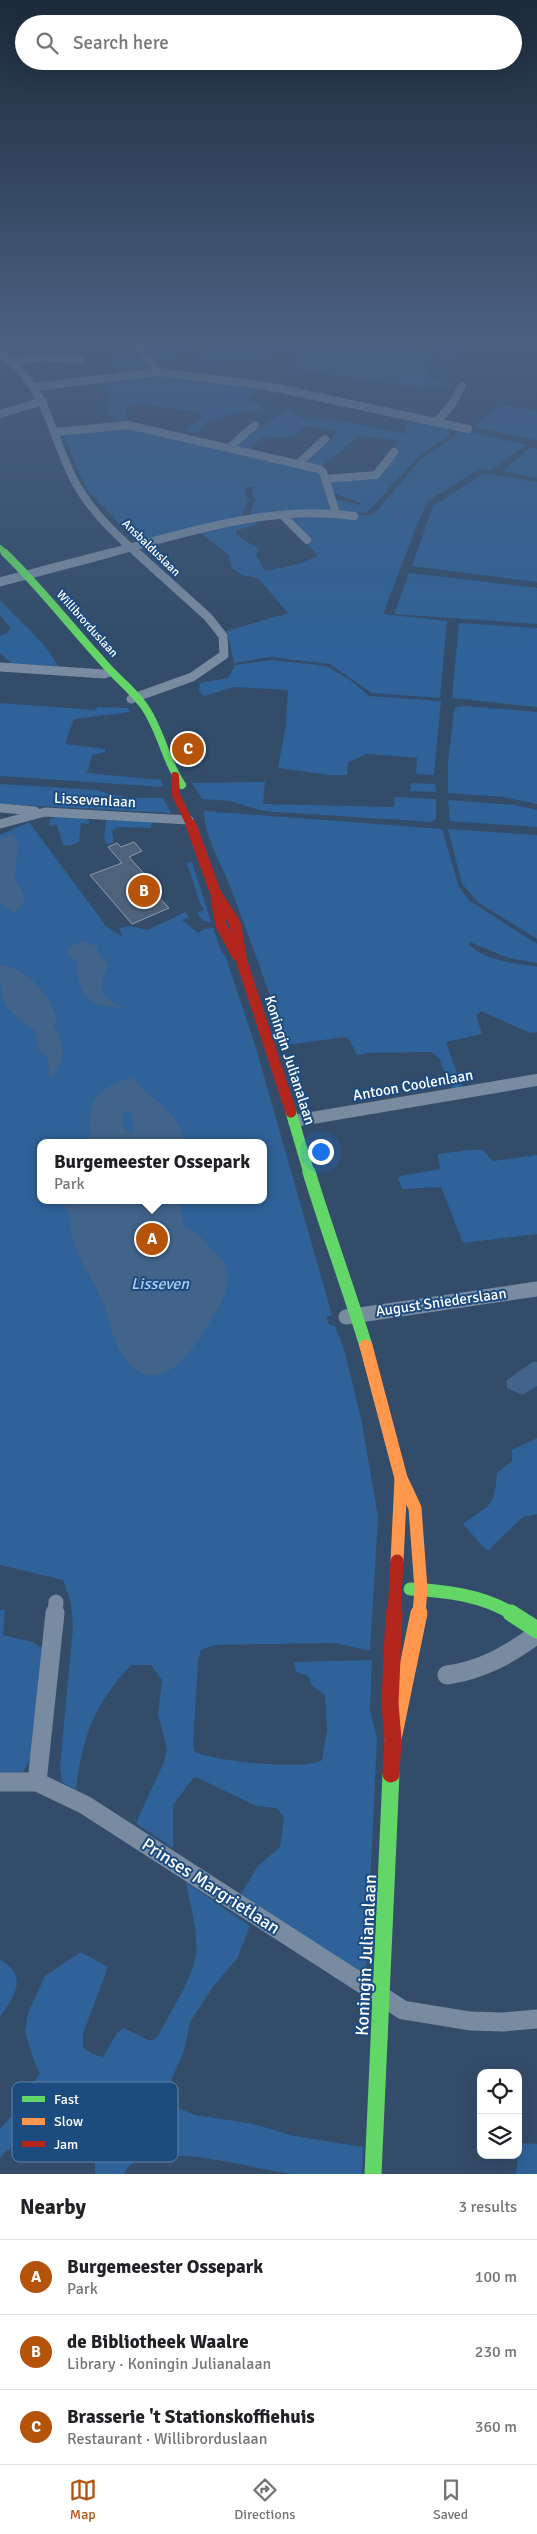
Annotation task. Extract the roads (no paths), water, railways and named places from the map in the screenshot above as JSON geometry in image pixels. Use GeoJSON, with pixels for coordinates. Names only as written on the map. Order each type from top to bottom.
{"type":"FeatureCollection","features":[{"type":"Feature","properties":{"kind":"main road","name":"Willibrorduslaan"},"geometry":{"type":"LineString","coordinates":[[0,548],[134,698],[150,712],[175,776],[186,791],[192,804],[189,820]]}},
{"type":"Feature","properties":{"kind":"main road","name":"Koningin Julianalaan"},"geometry":{"type":"LineString","coordinates":[[189,820],[216,894],[216,906],[221,925],[242,962],[294,1121],[334,1254],[336,1283],[352,1316],[357,1356],[374,1384],[401,1478],[415,1508],[421,1590],[418,1624],[410,1669],[393,1738]]}},
{"type":"Feature","properties":{"kind":"main road","name":"Koningin Julianalaan"},"geometry":{"type":"LineString","coordinates":[[372,2174],[393,1738],[390,1704],[401,1478]]}},
{"type":"Feature","properties":{"kind":"main road"},"geometry":{"type":"LineString","coordinates":[[396,1588],[469,1594],[496,1602],[519,1614],[537,1630]]}},
{"type":"Feature","properties":{"kind":"street","name":"Ansbalduslaan"},"geometry":{"type":"LineString","coordinates":[[59,440],[71,472],[83,496],[223,636],[224,655],[216,664],[190,678],[134,698]]}},
{"type":"Feature","properties":{"kind":"street"},"geometry":{"type":"LineString","coordinates":[[197,440],[322,470],[335,510],[333,513]]}},
{"type":"Feature","properties":{"kind":"street"},"geometry":{"type":"LineString","coordinates":[[229,448],[238,440]]}},
{"type":"Feature","properties":{"kind":"street"},"geometry":{"type":"LineString","coordinates":[[298,464],[323,440]]}},
{"type":"Feature","properties":{"kind":"street"},"geometry":{"type":"LineString","coordinates":[[325,479],[376,475],[394,452]]}},
{"type":"Feature","properties":{"kind":"street"},"geometry":{"type":"LineString","coordinates":[[0,582],[237,519],[333,513],[354,516]]}},
{"type":"Feature","properties":{"kind":"street"},"geometry":{"type":"LineString","coordinates":[[283,516],[307,540]]}},
{"type":"Feature","properties":{"kind":"street"},"geometry":{"type":"LineString","coordinates":[[0,667],[104,674],[111,672]]}},
{"type":"Feature","properties":{"kind":"street"},"geometry":{"type":"LineString","coordinates":[[0,808],[45,812]]}},
{"type":"Feature","properties":{"kind":"street","name":"Lissevenlaan"},"geometry":{"type":"LineString","coordinates":[[0,824],[45,812],[189,820]]}},
{"type":"Feature","properties":{"kind":"street","name":"Antoon Coolenlaan"},"geometry":{"type":"LineString","coordinates":[[294,1121],[537,1080]]}},
{"type":"Feature","properties":{"kind":"street","name":"August Sniederslaan"},"geometry":{"type":"LineString","coordinates":[[352,1316],[537,1289]]}},
{"type":"Feature","properties":{"kind":"street"},"geometry":{"type":"LineString","coordinates":[[37,1782],[56,1602]]}},
{"type":"Feature","properties":{"kind":"street"},"geometry":{"type":"LineString","coordinates":[[447,1675],[463,1674],[490,1666],[537,1634]]}},
{"type":"Feature","properties":{"kind":"street","name":"Prinses Margrietlaan"},"geometry":{"type":"LineString","coordinates":[[0,1782],[37,1782],[85,1805],[404,2010],[443,2019],[511,2023],[537,2019]]}},
{"type":"Feature","properties":{"kind":"water"},"geometry":{"type":"Polygon","coordinates":[[[10,834],[14,835],[18,843],[15,879],[24,893],[24,901],[15,913],[0,903],[0,839],[10,834]]]}},
{"type":"Feature","properties":{"kind":"water"},"geometry":{"type":"Polygon","coordinates":[[[81,941],[96,946],[99,954],[108,965],[103,977],[102,993],[115,1004],[127,1008],[104,1006],[88,999],[80,985],[77,962],[67,955],[69,947],[81,941]]]}},
{"type":"Feature","properties":{"kind":"water"},"geometry":{"type":"Polygon","coordinates":[[[2,965],[28,977],[42,991],[53,1008],[57,1017],[54,1025],[63,1050],[55,1075],[50,1077],[47,1057],[39,1050],[35,1031],[10,1011],[3,999],[0,980],[0,966],[2,965]]]}},
{"type":"Feature","properties":{"kind":"water"},"geometry":{"type":"Polygon","coordinates":[[[132,1077],[171,1114],[182,1132],[184,1139],[88,1139],[91,1110],[94,1102],[97,1096],[108,1087],[132,1077]],[[124,1111],[122,1116],[123,1128],[132,1133],[135,1129],[130,1112],[124,1111]]]}},
{"type":"Feature","properties":{"kind":"water","name":"Lisseven"},"geometry":{"type":"Polygon","coordinates":[[[64,1204],[180,1204],[185,1228],[195,1231],[222,1260],[228,1278],[226,1291],[214,1315],[194,1346],[176,1366],[166,1372],[155,1375],[144,1374],[132,1366],[121,1352],[104,1305],[76,1248],[64,1204]]]}},
{"type":"Feature","properties":{"kind":"water"},"geometry":{"type":"Polygon","coordinates":[[[533,1362],[537,1362],[537,1386],[522,1395],[507,1388],[507,1380],[533,1362]]]}},
{"type":"Feature","properties":{"kind":"place","name":"Brasserie 't Stationskoffiehuis"},"geometry":{"type":"Point","coordinates":[188,749]}},
{"type":"Feature","properties":{"kind":"place","name":"de Bibliotheek Waalre"},"geometry":{"type":"Point","coordinates":[144,891]}},
{"type":"Feature","properties":{"kind":"place","name":"Burgemeester Ossepark"},"geometry":{"type":"Point","coordinates":[152,1239]}}]}
